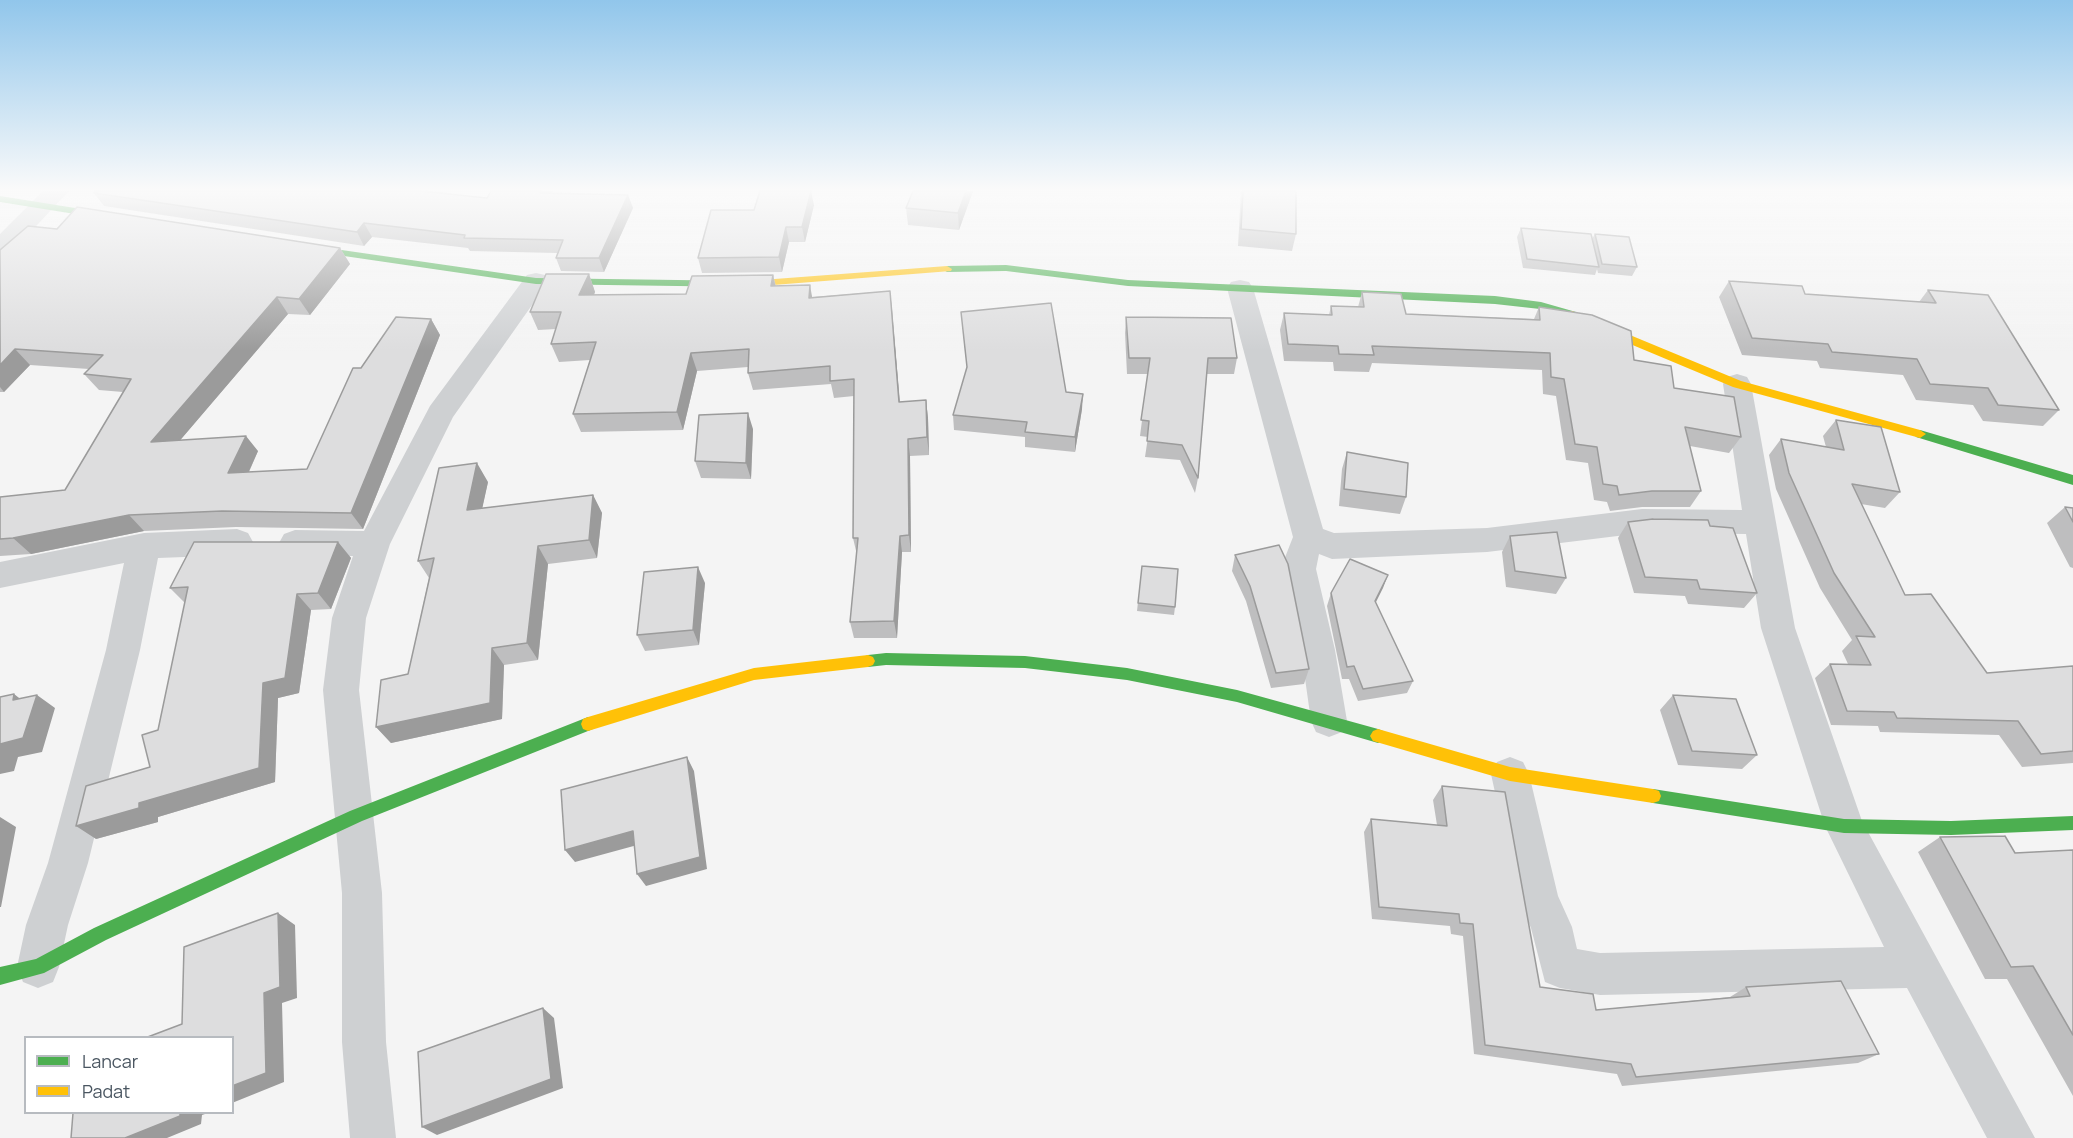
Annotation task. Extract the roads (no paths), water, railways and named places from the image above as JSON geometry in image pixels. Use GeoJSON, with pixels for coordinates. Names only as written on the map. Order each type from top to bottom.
{"type":"FeatureCollection","features":[{"type":"Feature","properties":{"kind":"street"},"geometry":{"type":"LineString","coordinates":[[283,245],[536,281],[763,284],[973,267],[1006,268],[1128,284],[1496,300],[1541,306],[1610,328],[1737,384],[1988,453],[2073,480]]}},
{"type":"Feature","properties":{"kind":"street"},"geometry":{"type":"LineString","coordinates":[[373,1138],[364,1042],[362,893],[356,816],[341,690],[349,618],[374,544],[440,413],[536,281]]}},
{"type":"Feature","properties":{"kind":"street"},"geometry":{"type":"LineString","coordinates":[[1240,288],[1309,537],[1300,560],[1300,569],[1329,721]]}},
{"type":"Feature","properties":{"kind":"street"},"geometry":{"type":"LineString","coordinates":[[1737,384],[1778,628],[1844,826],[1917,967],[2012,1138]]}},
{"type":"Feature","properties":{"kind":"street"},"geometry":{"type":"LineString","coordinates":[[1309,537],[1332,546],[1487,540],[1642,521],[1759,522]]}},
{"type":"Feature","properties":{"kind":"street"},"geometry":{"type":"LineString","coordinates":[[0,575],[144,546],[236,542],[374,544]]}},
{"type":"Feature","properties":{"kind":"street"},"geometry":{"type":"LineString","coordinates":[[38,967],[47,925],[68,863],[123,650],[144,546]]}},
{"type":"Feature","properties":{"kind":"street"},"geometry":{"type":"LineString","coordinates":[[0,976],[38,967],[100,934],[356,816],[581,726],[754,674],[886,659],[1025,662],[1127,674],[1237,696],[1510,774],[1844,826],[1951,828],[2073,823]]}},
{"type":"Feature","properties":{"kind":"street"},"geometry":{"type":"LineString","coordinates":[[1510,774],[1538,898],[1551,927],[1560,967],[1600,974],[1917,967]]}}]}
